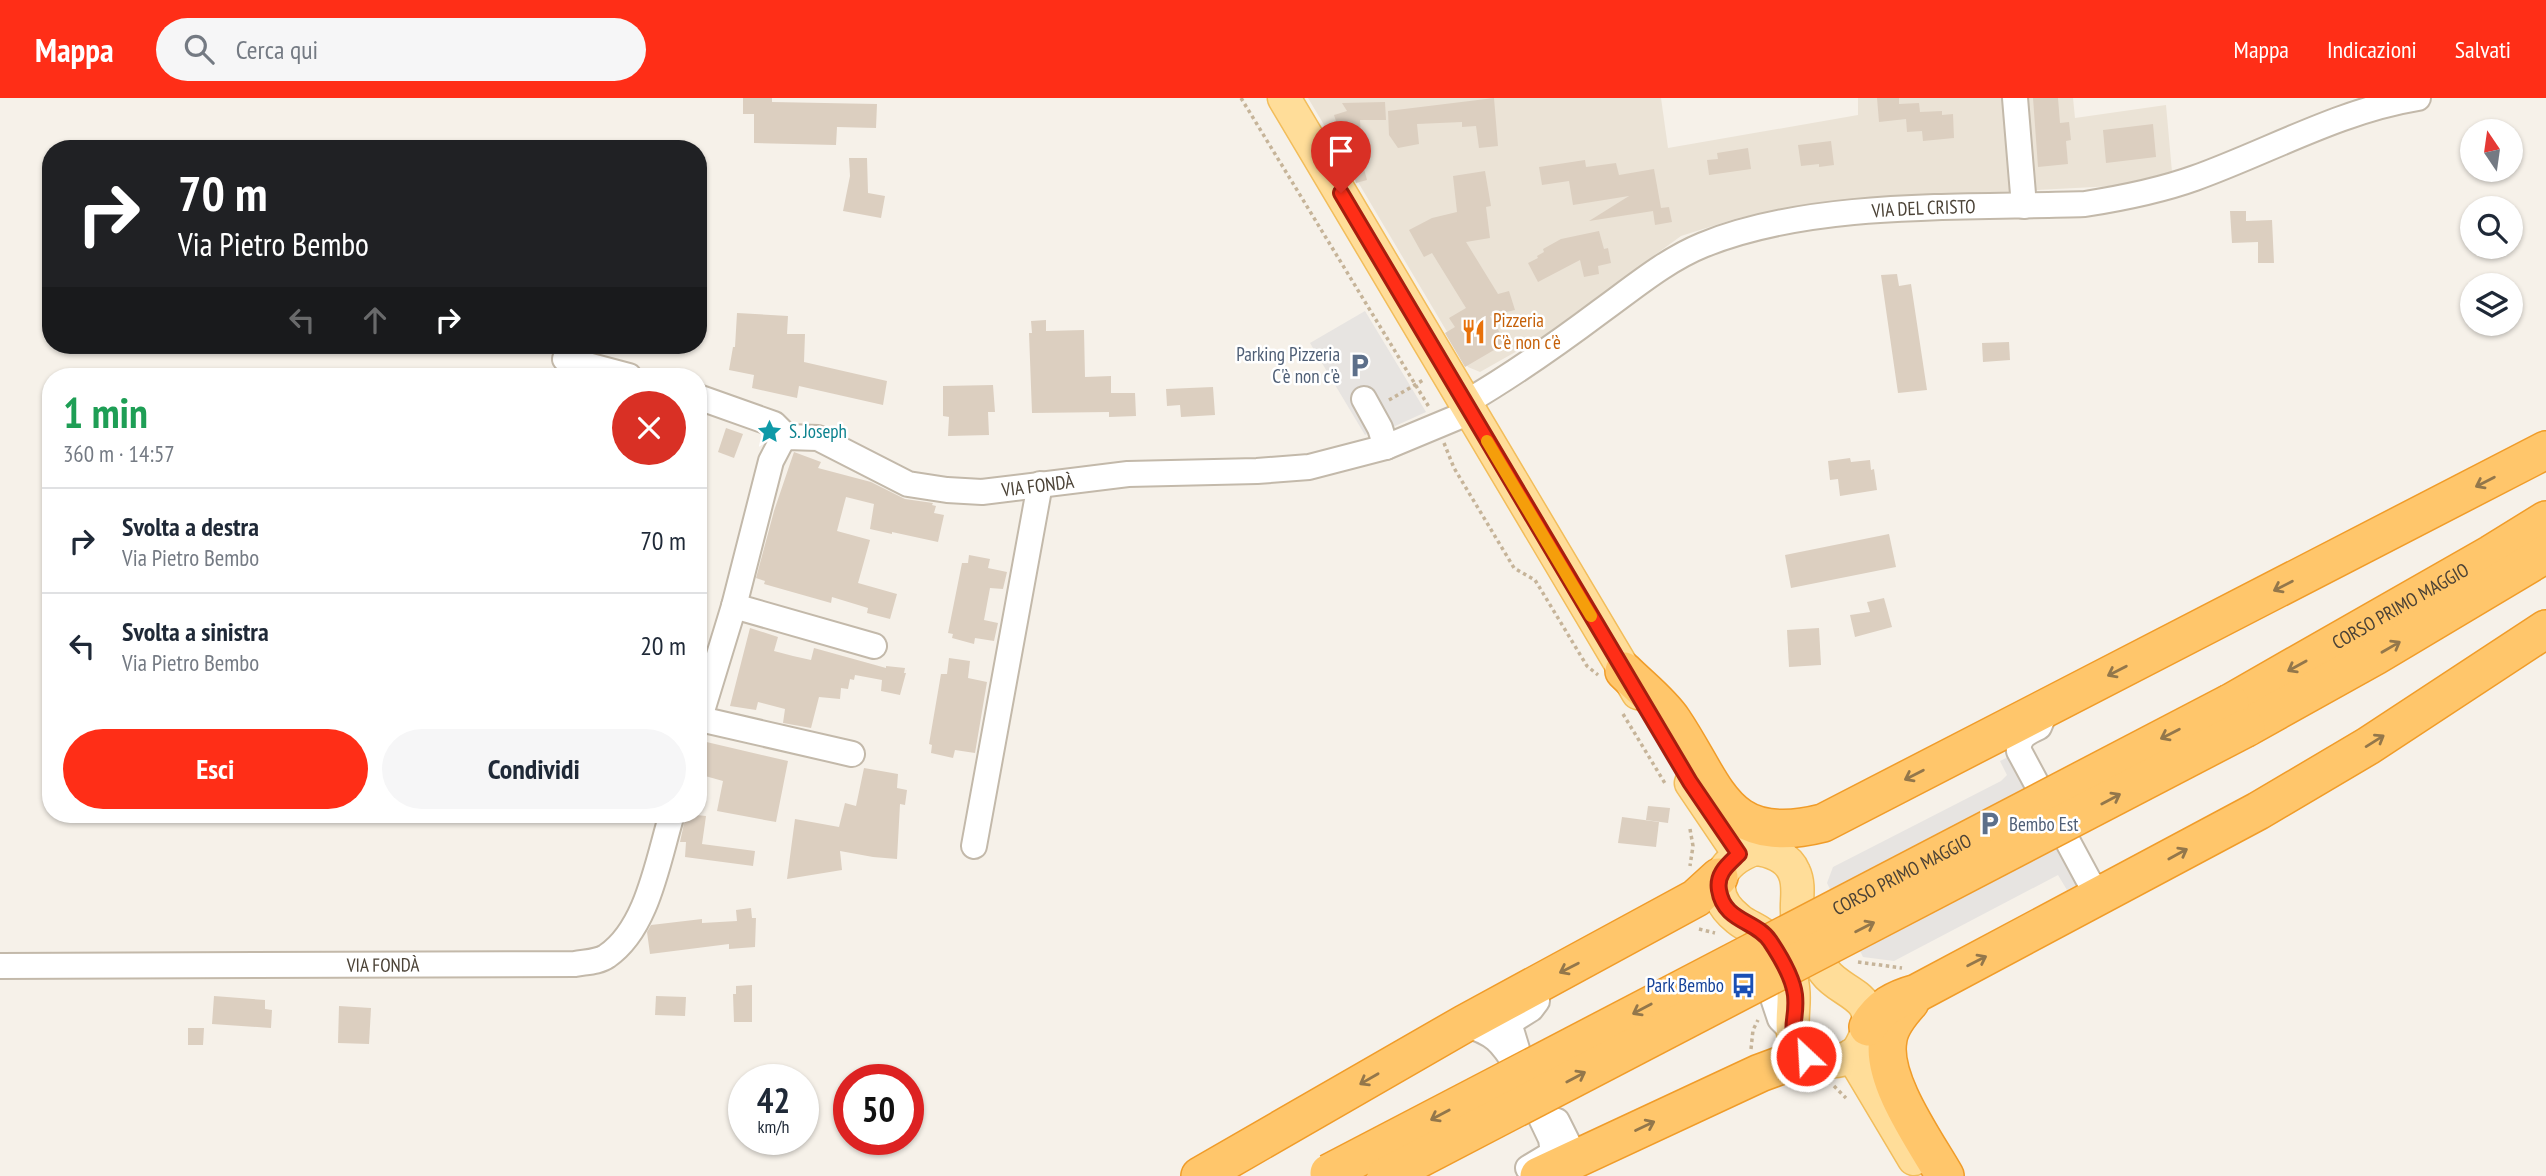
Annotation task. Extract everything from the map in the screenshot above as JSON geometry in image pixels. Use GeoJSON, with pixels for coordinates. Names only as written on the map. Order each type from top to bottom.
{"type":"FeatureCollection","features":[{"type":"Feature","properties":{"kind":"highway"},"geometry":{"type":"LineString","coordinates":[[1777,854],[1790,851],[1805,842],[1824,823],[1980,741],[2546,450]]}},
{"type":"Feature","properties":{"kind":"highway","name":"CORSO PRIMO MAGGIO"},"geometry":{"type":"LineString","coordinates":[[1385,1176],[2238,716],[2546,520]]}},
{"type":"Feature","properties":{"kind":"highway","name":"CORSO PRIMO MAGGIO"},"geometry":{"type":"LineString","coordinates":[[1326,1174],[2238,716],[2387,649],[2546,554]]}},
{"type":"Feature","properties":{"kind":"highway"},"geometry":{"type":"LineString","coordinates":[[1860,1041],[1875,1014],[1895,999],[1917,993],[2258,811],[2368,746],[2546,629]]}},
{"type":"Feature","properties":{"kind":"highway"},"geometry":{"type":"LineString","coordinates":[[1614,677],[1672,719],[1711,786],[1730,810],[1758,827],[1784,830],[1824,823]]}},
{"type":"Feature","properties":{"kind":"highway"},"geometry":{"type":"LineString","coordinates":[[1200,1176],[1464,1024],[1605,950],[1696,898],[1716,866]]}},
{"type":"Feature","properties":{"kind":"highway"},"geometry":{"type":"LineString","coordinates":[[1917,993],[1893,1026],[1888,1039],[1887,1057],[1893,1084],[1945,1176]]}},
{"type":"Feature","properties":{"kind":"highway"},"geometry":{"type":"LineString","coordinates":[[1539,1176],[1760,1073],[1799,1043]]}},
{"type":"Feature","properties":{"kind":"main road"},"geometry":{"type":"LineString","coordinates":[[1284,98],[1467,407],[1614,677],[1690,782],[1716,866],[1719,891],[1728,909],[1740,921],[1770,941],[1791,980],[1799,1043],[1828,1062],[1860,1041]]}},
{"type":"Feature","properties":{"kind":"main road"},"geometry":{"type":"LineString","coordinates":[[1716,866],[1755,849],[1765,849],[1777,854],[1794,872],[1798,890],[1798,923],[1823,970],[1831,979],[1859,998],[1866,1011],[1860,1041],[1924,1176]]}},
{"type":"Feature","properties":{"kind":"street"},"geometry":{"type":"LineString","coordinates":[[2015,98],[2024,206]]}},
{"type":"Feature","properties":{"kind":"street","name":"VIA DEL CRISTO"},"geometry":{"type":"LineString","coordinates":[[1467,407],[1660,269],[1702,246],[1753,229],[1846,214],[1906,209],[2085,204],[2151,192],[2197,177],[2348,115],[2418,98]]}},
{"type":"Feature","properties":{"kind":"street"},"geometry":{"type":"LineString","coordinates":[[565,359],[599,368]]}},
{"type":"Feature","properties":{"kind":"street"},"geometry":{"type":"LineString","coordinates":[[707,400],[774,424],[787,438],[781,442],[771,461],[734,606],[707,695]]}},
{"type":"Feature","properties":{"kind":"street"},"geometry":{"type":"LineString","coordinates":[[1367,405],[1380,428],[1386,447]]}},
{"type":"Feature","properties":{"kind":"street","name":"VIA FONDÀ"},"geometry":{"type":"LineString","coordinates":[[787,438],[818,438],[908,484],[982,492],[1128,474],[1309,467],[1386,447],[1467,407]]}},
{"type":"Feature","properties":{"kind":"street"},"geometry":{"type":"LineString","coordinates":[[974,846],[1040,484]]}},
{"type":"Feature","properties":{"kind":"street"},"geometry":{"type":"LineString","coordinates":[[734,606],[874,646]]}},
{"type":"Feature","properties":{"kind":"street"},"geometry":{"type":"LineString","coordinates":[[2028,786],[2018,746],[2026,733],[2039,727],[2043,709]]}},
{"type":"Feature","properties":{"kind":"street"},"geometry":{"type":"LineString","coordinates":[[707,724],[852,754]]}},
{"type":"Feature","properties":{"kind":"street"},"geometry":{"type":"LineString","coordinates":[[1980,741],[1997,744],[2005,749],[2063,834],[2095,888],[2110,891]]}},
{"type":"Feature","properties":{"kind":"street","name":"VIA FONDÀ"},"geometry":{"type":"LineString","coordinates":[[0,966],[575,964],[605,958],[626,939],[643,909],[668,823]]}},
{"type":"Feature","properties":{"kind":"street"},"geometry":{"type":"LineString","coordinates":[[2039,929],[2048,909],[2073,894],[2075,889],[2066,867],[2058,863],[2063,834]]}},
{"type":"Feature","properties":{"kind":"street"},"geometry":{"type":"LineString","coordinates":[[1517,1067],[1517,1049],[1510,1026],[1512,1021],[1531,1009],[1537,1001],[1535,985]]}},
{"type":"Feature","properties":{"kind":"street"},"geometry":{"type":"LineString","coordinates":[[1464,1024],[1484,1030],[1497,1038],[1517,1067],[1551,1139],[1553,1153],[1528,1168],[1524,1176]]}},
{"type":"Feature","properties":{"kind":"street"},"geometry":{"type":"LineString","coordinates":[[1540,1116],[1557,1121],[1571,1149],[1587,1150],[1603,1145]]}},
{"type":"Feature","properties":{"kind":"path"},"geometry":{"type":"LineString","coordinates":[[1241,98],[1431,410]]}},
{"type":"Feature","properties":{"kind":"path"},"geometry":{"type":"LineString","coordinates":[[1367,405],[1415,384]]}},
{"type":"Feature","properties":{"kind":"path"},"geometry":{"type":"LineString","coordinates":[[1443,442],[1514,568],[1535,580],[1587,666],[1614,677]]}},
{"type":"Feature","properties":{"kind":"path"},"geometry":{"type":"LineString","coordinates":[[1622,711],[1668,788]]}},
{"type":"Feature","properties":{"kind":"path"},"geometry":{"type":"LineString","coordinates":[[1690,827],[1693,846],[1716,866]]}},
{"type":"Feature","properties":{"kind":"path"},"geometry":{"type":"LineString","coordinates":[[1830,1083],[1848,1100]]}},
{"type":"Feature","properties":{"kind":"shaded area"},"geometry":{"type":"Polygon","coordinates":[[[1308,98],[1661,98],[1668,148],[1858,115],[1858,98],[2073,98],[2075,118],[2166,105],[2172,172],[2114,186],[1851,200],[1738,218],[1681,236],[1542,337],[1480,372],[1468,367],[1308,98]]]}},
{"type":"Feature","properties":{"kind":"shaded area","name":"Parking Pizzeria C'è non c'è"},"geometry":{"type":"Polygon","coordinates":[[[1365,311],[1426,412],[1393,427],[1390,423],[1365,435],[1310,343],[1365,311]]]}},
{"type":"Feature","properties":{"kind":"shaded area","name":"Bembo Est"},"geometry":{"type":"Polygon","coordinates":[[[2010,756],[2090,878],[2067,890],[2058,875],[1894,961],[1863,957],[1827,883],[1833,867],[2001,781],[2007,775],[2000,761],[2010,756]]]}},
{"type":"Feature","properties":{"kind":"building"},"geometry":{"type":"Polygon","coordinates":[[[743,98],[772,98],[772,102],[877,104],[876,128],[837,127],[836,145],[754,143],[754,114],[743,114],[743,98]]]}},
{"type":"Feature","properties":{"kind":"building"},"geometry":{"type":"Polygon","coordinates":[[[1494,98],[1498,146],[1479,148],[1476,126],[1462,127],[1462,122],[1417,124],[1419,144],[1398,148],[1389,135],[1388,111],[1494,98]]]}},
{"type":"Feature","properties":{"kind":"building"},"geometry":{"type":"Polygon","coordinates":[[[1877,98],[1899,98],[1899,104],[1919,103],[1920,112],[1942,111],[1942,115],[1953,114],[1954,138],[1923,141],[1922,131],[1907,132],[1906,119],[1879,122],[1877,98]]]}},
{"type":"Feature","properties":{"kind":"building"},"geometry":{"type":"Polygon","coordinates":[[[2033,98],[2058,98],[2060,123],[2069,122],[2071,140],[2066,141],[2068,164],[2038,167],[2033,98]]]}},
{"type":"Feature","properties":{"kind":"building"},"geometry":{"type":"Polygon","coordinates":[[[1385,102],[1386,120],[1360,120],[1361,138],[1356,139],[1367,180],[1356,183],[1334,115],[1347,111],[1342,103],[1385,102]]]}},
{"type":"Feature","properties":{"kind":"building"},"geometry":{"type":"Polygon","coordinates":[[[2153,124],[2156,157],[2106,163],[2103,130],[2153,124]]]}},
{"type":"Feature","properties":{"kind":"building"},"geometry":{"type":"Polygon","coordinates":[[[1831,141],[1834,165],[1801,166],[1798,145],[1831,141]]]}},
{"type":"Feature","properties":{"kind":"building"},"geometry":{"type":"Polygon","coordinates":[[[1748,148],[1751,169],[1709,175],[1707,160],[1718,159],[1717,153],[1748,148]]]}},
{"type":"Feature","properties":{"kind":"building"},"geometry":{"type":"Polygon","coordinates":[[[849,158],[867,158],[868,193],[885,196],[881,218],[843,211],[850,176],[849,158]]]}},
{"type":"Feature","properties":{"kind":"building"},"geometry":{"type":"Polygon","coordinates":[[[1585,160],[1586,167],[1616,163],[1619,175],[1654,169],[1661,208],[1669,207],[1672,222],[1655,225],[1653,211],[1589,221],[1629,196],[1573,205],[1569,181],[1542,185],[1539,167],[1585,160]]]}},
{"type":"Feature","properties":{"kind":"building"},"geometry":{"type":"Polygon","coordinates":[[[1485,171],[1491,206],[1486,207],[1490,238],[1466,242],[1498,294],[1509,291],[1515,310],[1490,316],[1506,343],[1465,367],[1445,333],[1455,327],[1449,318],[1466,308],[1432,253],[1424,257],[1409,230],[1432,218],[1457,212],[1453,176],[1485,171]]]}},
{"type":"Feature","properties":{"kind":"building"},"geometry":{"type":"Polygon","coordinates":[[[2230,211],[2246,211],[2246,221],[2272,220],[2274,263],[2258,263],[2258,242],[2232,243],[2230,211]]]}},
{"type":"Feature","properties":{"kind":"building"},"geometry":{"type":"Polygon","coordinates":[[[1599,231],[1604,249],[1608,248],[1611,263],[1598,266],[1599,274],[1584,277],[1580,260],[1538,282],[1528,263],[1538,258],[1537,256],[1544,252],[1543,249],[1561,239],[1599,231]]]}},
{"type":"Feature","properties":{"kind":"building"},"geometry":{"type":"Polygon","coordinates":[[[1897,274],[1899,286],[1911,284],[1927,390],[1898,393],[1881,275],[1897,274]]]}},
{"type":"Feature","properties":{"kind":"building"},"geometry":{"type":"Polygon","coordinates":[[[737,313],[788,316],[787,334],[805,334],[804,362],[887,381],[883,405],[799,386],[797,398],[752,388],[754,375],[729,370],[735,347],[737,313]]]}},
{"type":"Feature","properties":{"kind":"building"},"geometry":{"type":"Polygon","coordinates":[[[1046,320],[1046,331],[1084,330],[1085,377],[1111,376],[1111,393],[1135,393],[1136,416],[1109,417],[1109,412],[1032,413],[1029,333],[1032,333],[1031,321],[1046,320]]]}},
{"type":"Feature","properties":{"kind":"building"},"geometry":{"type":"Polygon","coordinates":[[[2009,342],[2010,360],[1983,362],[1982,343],[2009,342]]]}},
{"type":"Feature","properties":{"kind":"building"},"geometry":{"type":"Polygon","coordinates":[[[993,385],[995,412],[988,412],[989,435],[948,436],[949,417],[943,416],[943,386],[993,385]]]}},
{"type":"Feature","properties":{"kind":"building"},"geometry":{"type":"Polygon","coordinates":[[[1213,387],[1215,415],[1181,417],[1180,405],[1167,406],[1166,389],[1213,387]]]}},
{"type":"Feature","properties":{"kind":"building"},"geometry":{"type":"Polygon","coordinates":[[[726,428],[743,434],[734,458],[718,452],[726,428]]]}},
{"type":"Feature","properties":{"kind":"building"},"geometry":{"type":"Polygon","coordinates":[[[794,452],[821,462],[818,468],[871,482],[905,499],[933,503],[932,505],[936,506],[934,513],[944,515],[938,542],[892,534],[870,529],[874,504],[846,497],[837,531],[870,540],[858,583],[897,594],[890,619],[867,613],[868,608],[832,597],[831,603],[764,584],[765,581],[756,578],[774,511],[794,452]]]}},
{"type":"Feature","properties":{"kind":"building"},"geometry":{"type":"Polygon","coordinates":[[[1850,458],[1851,462],[1870,460],[1877,490],[1840,496],[1838,479],[1830,480],[1828,461],[1850,458]]]}},
{"type":"Feature","properties":{"kind":"building"},"geometry":{"type":"Polygon","coordinates":[[[1889,534],[1896,567],[1791,588],[1785,555],[1889,534]]]}},
{"type":"Feature","properties":{"kind":"building"},"geometry":{"type":"Polygon","coordinates":[[[969,555],[990,559],[988,568],[1007,572],[1003,589],[990,588],[984,620],[998,623],[994,641],[975,638],[974,644],[952,638],[953,634],[948,633],[962,563],[968,563],[969,555]]]}},
{"type":"Feature","properties":{"kind":"building"},"geometry":{"type":"Polygon","coordinates":[[[1884,598],[1892,627],[1855,637],[1850,615],[1870,612],[1867,602],[1884,598]]]}},
{"type":"Feature","properties":{"kind":"building"},"geometry":{"type":"Polygon","coordinates":[[[750,628],[778,637],[774,651],[793,656],[811,660],[814,648],[886,668],[905,668],[900,695],[881,691],[882,680],[855,675],[854,680],[850,679],[848,689],[841,688],[840,699],[819,697],[811,728],[783,723],[785,709],[758,702],[756,710],[730,706],[750,628]]]}},
{"type":"Feature","properties":{"kind":"building"},"geometry":{"type":"Polygon","coordinates":[[[1819,628],[1821,665],[1789,667],[1787,630],[1819,628]]]}},
{"type":"Feature","properties":{"kind":"building"},"geometry":{"type":"Polygon","coordinates":[[[949,658],[970,661],[968,678],[987,682],[975,753],[955,750],[953,758],[931,753],[932,745],[929,744],[941,674],[947,674],[949,658]]]}},
{"type":"Feature","properties":{"kind":"building"},"geometry":{"type":"Polygon","coordinates":[[[707,742],[788,761],[776,822],[717,811],[723,781],[707,777],[707,742]]]}},
{"type":"Feature","properties":{"kind":"building"},"geometry":{"type":"Polygon","coordinates":[[[864,768],[898,774],[897,788],[907,790],[905,805],[900,804],[897,859],[840,851],[842,870],[787,879],[795,819],[839,827],[845,803],[856,806],[864,768]]]}},
{"type":"Feature","properties":{"kind":"building"},"geometry":{"type":"Polygon","coordinates":[[[1648,806],[1670,808],[1668,823],[1646,820],[1648,806]]]}},
{"type":"Feature","properties":{"kind":"building"},"geometry":{"type":"Polygon","coordinates":[[[1622,817],[1659,822],[1656,847],[1618,843],[1622,817]]]}},
{"type":"Feature","properties":{"kind":"building"},"geometry":{"type":"Polygon","coordinates":[[[684,823],[705,823],[702,844],[755,851],[753,866],[685,857],[686,842],[680,842],[684,823]]]}},
{"type":"Feature","properties":{"kind":"building"},"geometry":{"type":"Polygon","coordinates":[[[751,908],[752,918],[756,918],[755,947],[729,949],[729,944],[650,954],[647,932],[651,925],[702,919],[702,923],[737,921],[736,910],[751,908]]]}},
{"type":"Feature","properties":{"kind":"building"},"geometry":{"type":"Polygon","coordinates":[[[752,985],[752,1022],[734,1022],[733,994],[736,994],[736,986],[752,985]]]}},
{"type":"Feature","properties":{"kind":"building"},"geometry":{"type":"Polygon","coordinates":[[[214,996],[265,1000],[265,1009],[272,1010],[271,1028],[212,1024],[214,996]]]}},
{"type":"Feature","properties":{"kind":"building"},"geometry":{"type":"Polygon","coordinates":[[[656,996],[686,997],[685,1016],[655,1015],[656,996]]]}},
{"type":"Feature","properties":{"kind":"building"},"geometry":{"type":"Polygon","coordinates":[[[339,1006],[371,1008],[369,1044],[338,1043],[339,1006]]]}},
{"type":"Feature","properties":{"kind":"building"},"geometry":{"type":"Polygon","coordinates":[[[188,1028],[204,1028],[203,1045],[188,1045],[188,1028]]]}},
{"type":"Feature","properties":{"kind":"slow traffic"},"geometry":{"type":"LineString","coordinates":[[1487,441],[1591,616]]}},
{"type":"Feature","properties":{"kind":"place","name":"Pizzeria C'è non c'è"},"geometry":{"type":"Point","coordinates":[1473,331]}},
{"type":"Feature","properties":{"kind":"place","name":"Parking Pizzeria C'è non c'è"},"geometry":{"type":"Point","coordinates":[1360,365]}},
{"type":"Feature","properties":{"kind":"place","name":"S. Joseph"},"geometry":{"type":"Point","coordinates":[769,431]}},
{"type":"Feature","properties":{"kind":"place","name":"Bembo Est"},"geometry":{"type":"Point","coordinates":[1989,824]}},
{"type":"Feature","properties":{"kind":"place","name":"Park Bembo"},"geometry":{"type":"Point","coordinates":[1744,985]}},
{"type":"Feature","properties":{"kind":"route"},"geometry":{"type":"LineString","coordinates":[[1341,193],[1690,782],[1739,854],[1719,877],[1719,891],[1728,909],[1740,921],[1765,935],[1770,941],[1791,980],[1795,995],[1792,1031],[1806,1056]]}}]}
